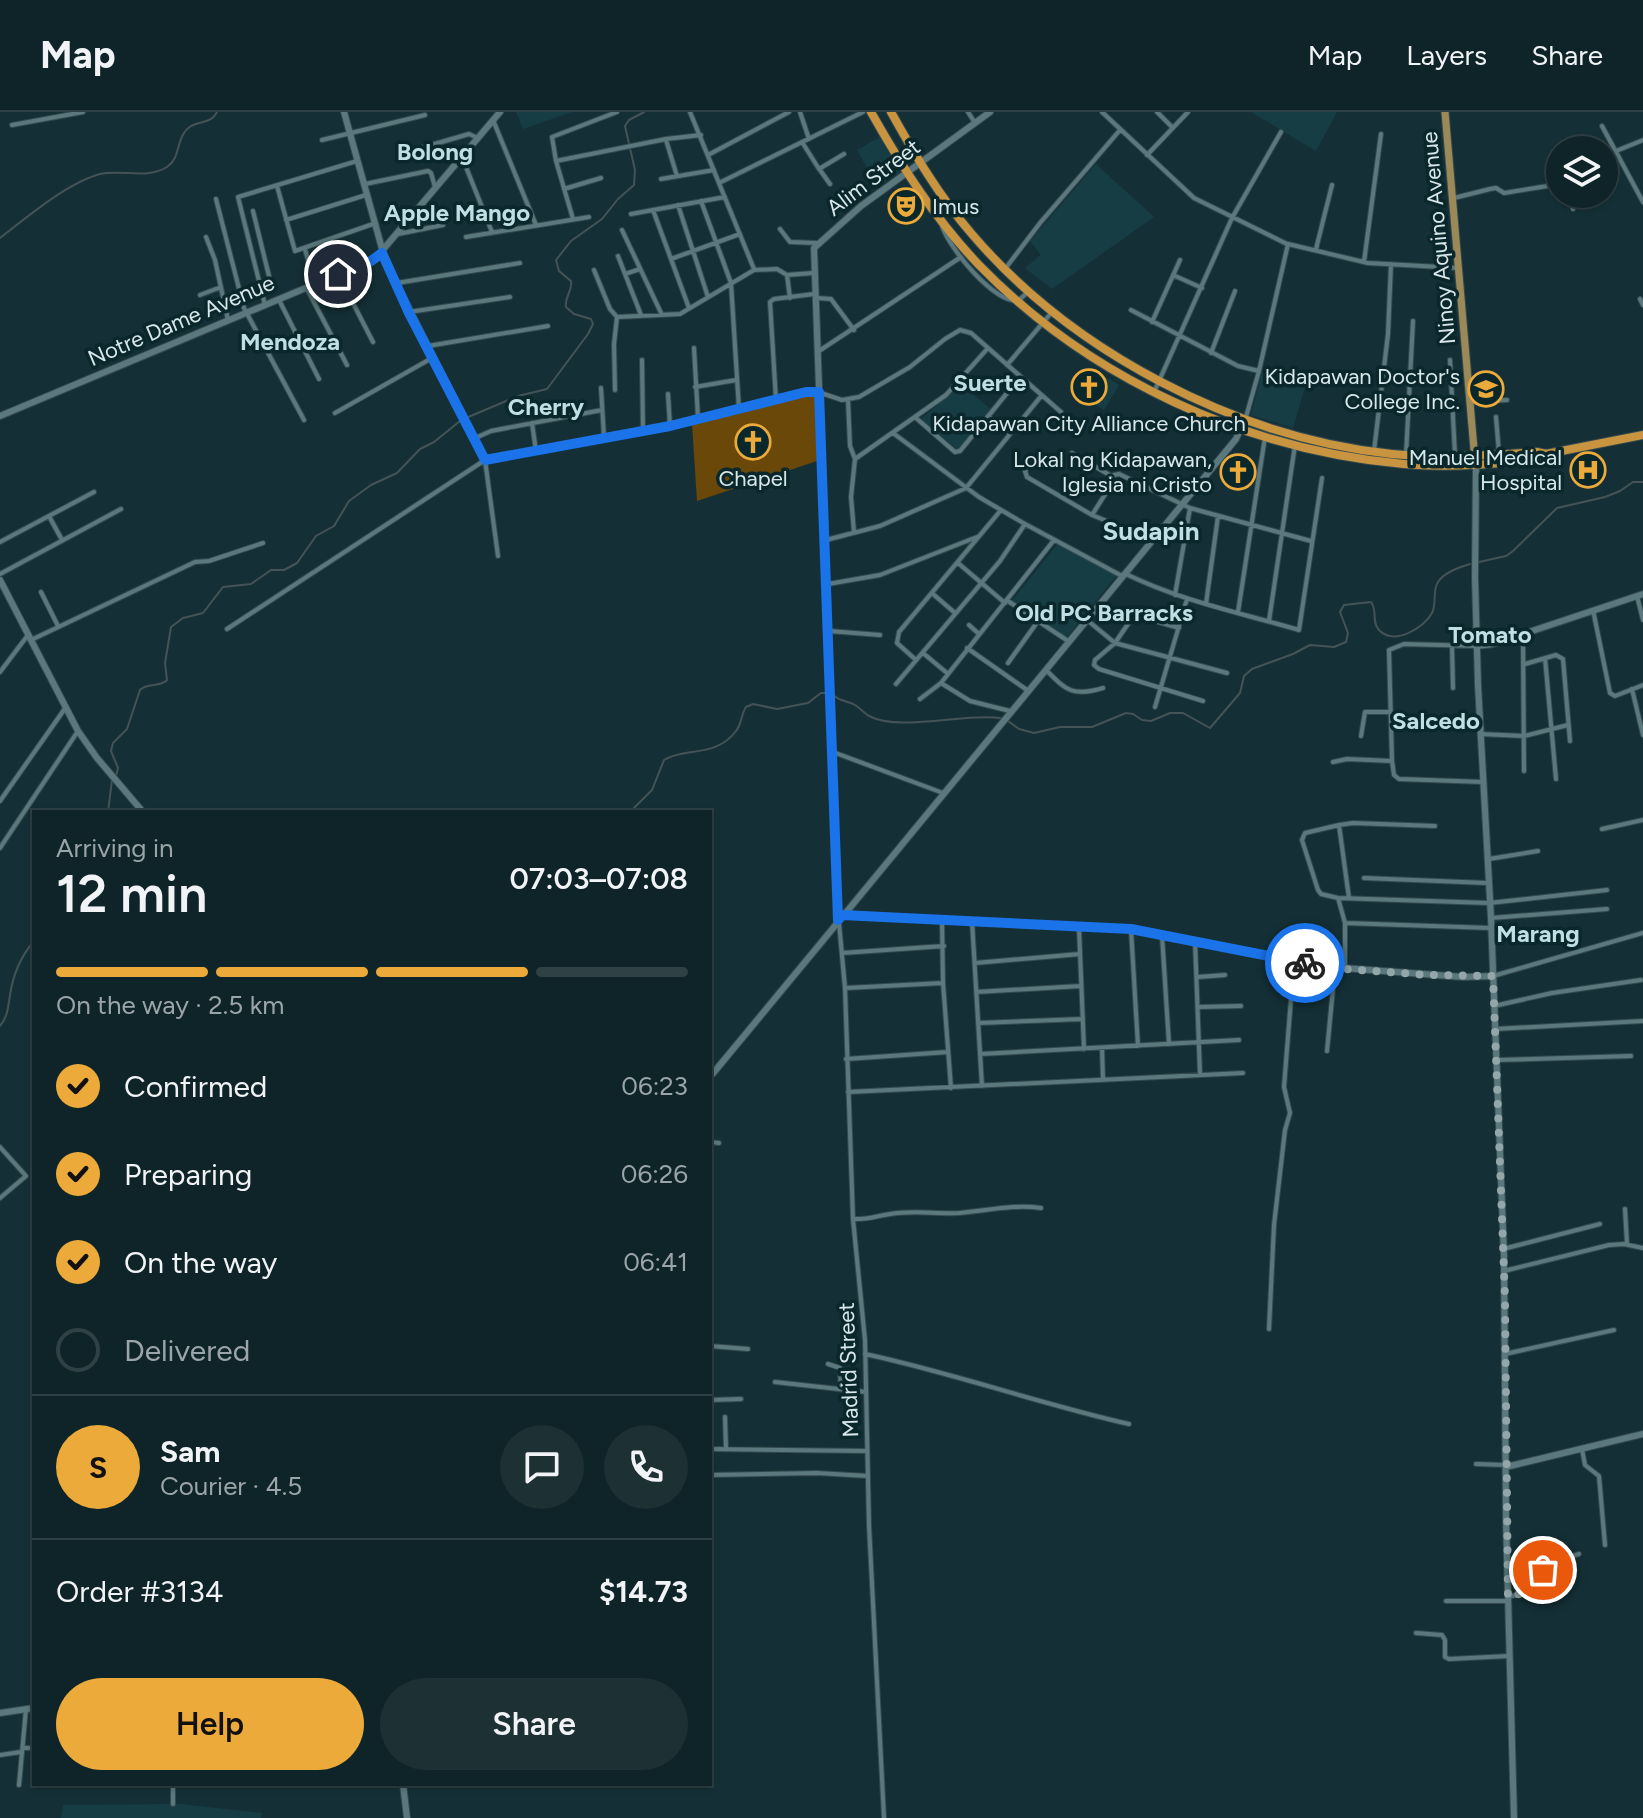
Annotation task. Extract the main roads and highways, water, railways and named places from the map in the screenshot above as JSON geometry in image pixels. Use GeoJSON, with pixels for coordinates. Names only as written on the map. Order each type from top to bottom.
{"type":"FeatureCollection","features":[{"type":"Feature","properties":{"kind":"highway"},"geometry":{"type":"LineString","coordinates":[[871,112],[906,172],[977,263],[1044,322],[1113,370],[1154,393],[1241,430],[1295,444],[1389,458],[1538,460],[1546,454]]}},
{"type":"Feature","properties":{"kind":"highway"},"geometry":{"type":"LineString","coordinates":[[891,112],[951,210],[1005,269],[1053,311],[1119,359],[1159,382],[1245,419],[1374,451],[1389,458],[1406,455],[1475,461],[1499,455],[1546,454],[1643,435]]}},
{"type":"Feature","properties":{"kind":"main road","name":"Ninoy Aquino Avenue"},"geometry":{"type":"LineString","coordinates":[[1445,112],[1475,461]]}},
{"type":"Feature","properties":{"kind":"waterway"},"geometry":{"type":"LineString","coordinates":[[0,238],[87,178],[108,173],[151,173],[167,167],[175,158],[186,130],[209,120],[217,112]]}},
{"type":"Feature","properties":{"kind":"waterway"},"geometry":{"type":"LineString","coordinates":[[466,418],[518,396],[547,389],[588,334],[593,324],[591,319],[574,314],[566,307],[571,281],[559,271],[556,260],[571,241],[602,219],[634,185],[635,170],[625,126],[629,120],[644,112]]}},
{"type":"Feature","properties":{"kind":"waterway"},"geometry":{"type":"LineString","coordinates":[[116,776],[118,768],[111,751],[113,743],[127,729],[140,690],[167,680],[165,663],[171,627],[183,618],[203,613],[223,587],[251,584],[271,570],[284,570],[297,563],[316,536],[334,526],[349,501],[371,485],[397,473],[420,449],[460,421]]}},
{"type":"Feature","properties":{"kind":"waterway"},"geometry":{"type":"LineString","coordinates":[[1479,562],[1506,556],[1557,508],[1605,497],[1633,482],[1643,482]]}},
{"type":"Feature","properties":{"kind":"waterway"},"geometry":{"type":"LineString","coordinates":[[1008,721],[1019,729],[1034,733],[1060,727],[1092,727],[1126,713],[1151,721],[1170,713],[1183,713],[1210,728],[1240,693],[1244,676],[1252,669],[1310,645],[1334,647],[1346,642],[1348,633],[1340,612],[1344,605],[1371,602],[1379,630],[1400,636],[1428,619],[1441,578],[1452,570],[1470,564]]}},
{"type":"Feature","properties":{"kind":"waterway"},"geometry":{"type":"LineString","coordinates":[[632,810],[652,790],[664,760],[719,745],[738,728],[746,707],[753,704],[777,709],[808,703],[821,693],[827,693]]}},
{"type":"Feature","properties":{"kind":"waterway"},"geometry":{"type":"LineString","coordinates":[[833,695],[882,720],[914,722],[1000,718]]}},
{"type":"Feature","properties":{"kind":"waterway"},"geometry":{"type":"LineString","coordinates":[[108,810],[112,780]]}},
{"type":"Feature","properties":{"kind":"waterway"},"geometry":{"type":"LineString","coordinates":[[0,1026],[6,1015],[18,966],[32,944]]}},
{"type":"Feature","properties":{"kind":"place","name":"Imus"},"geometry":{"type":"Point","coordinates":[906,206]}},
{"type":"Feature","properties":{"kind":"place","name":"Kidapawan City Alliance Church"},"geometry":{"type":"Point","coordinates":[1089,387]}},
{"type":"Feature","properties":{"kind":"place","name":"Kidapawan Doctor's College Inc."},"geometry":{"type":"Point","coordinates":[1486,389]}},
{"type":"Feature","properties":{"kind":"place","name":"Chapel"},"geometry":{"type":"Point","coordinates":[753,442]}},
{"type":"Feature","properties":{"kind":"place","name":"Manuel Medical Hospital"},"geometry":{"type":"Point","coordinates":[1588,470]}},
{"type":"Feature","properties":{"kind":"place","name":"Lokal ng Kidapawan, Iglesia ni Cristo"},"geometry":{"type":"Point","coordinates":[1238,472]}},
{"type":"Feature","properties":{"kind":"district","name":"Bolong"},"geometry":{"type":"Point","coordinates":[435,152]}},
{"type":"Feature","properties":{"kind":"district","name":"Apple Mango"},"geometry":{"type":"Point","coordinates":[457,213]}},
{"type":"Feature","properties":{"kind":"district","name":"Mendoza"},"geometry":{"type":"Point","coordinates":[290,342]}},
{"type":"Feature","properties":{"kind":"district","name":"Suerte"},"geometry":{"type":"Point","coordinates":[990,383]}},
{"type":"Feature","properties":{"kind":"district","name":"Cherry"},"geometry":{"type":"Point","coordinates":[546,407]}},
{"type":"Feature","properties":{"kind":"district","name":"Sudapin"},"geometry":{"type":"Point","coordinates":[1151,531]}},
{"type":"Feature","properties":{"kind":"district","name":"Old PC Barracks"},"geometry":{"type":"Point","coordinates":[1104,613]}},
{"type":"Feature","properties":{"kind":"district","name":"Tomato"},"geometry":{"type":"Point","coordinates":[1490,635]}},
{"type":"Feature","properties":{"kind":"district","name":"Salcedo"},"geometry":{"type":"Point","coordinates":[1436,721]}},
{"type":"Feature","properties":{"kind":"district","name":"Marang"},"geometry":{"type":"Point","coordinates":[1538,934]}}]}
